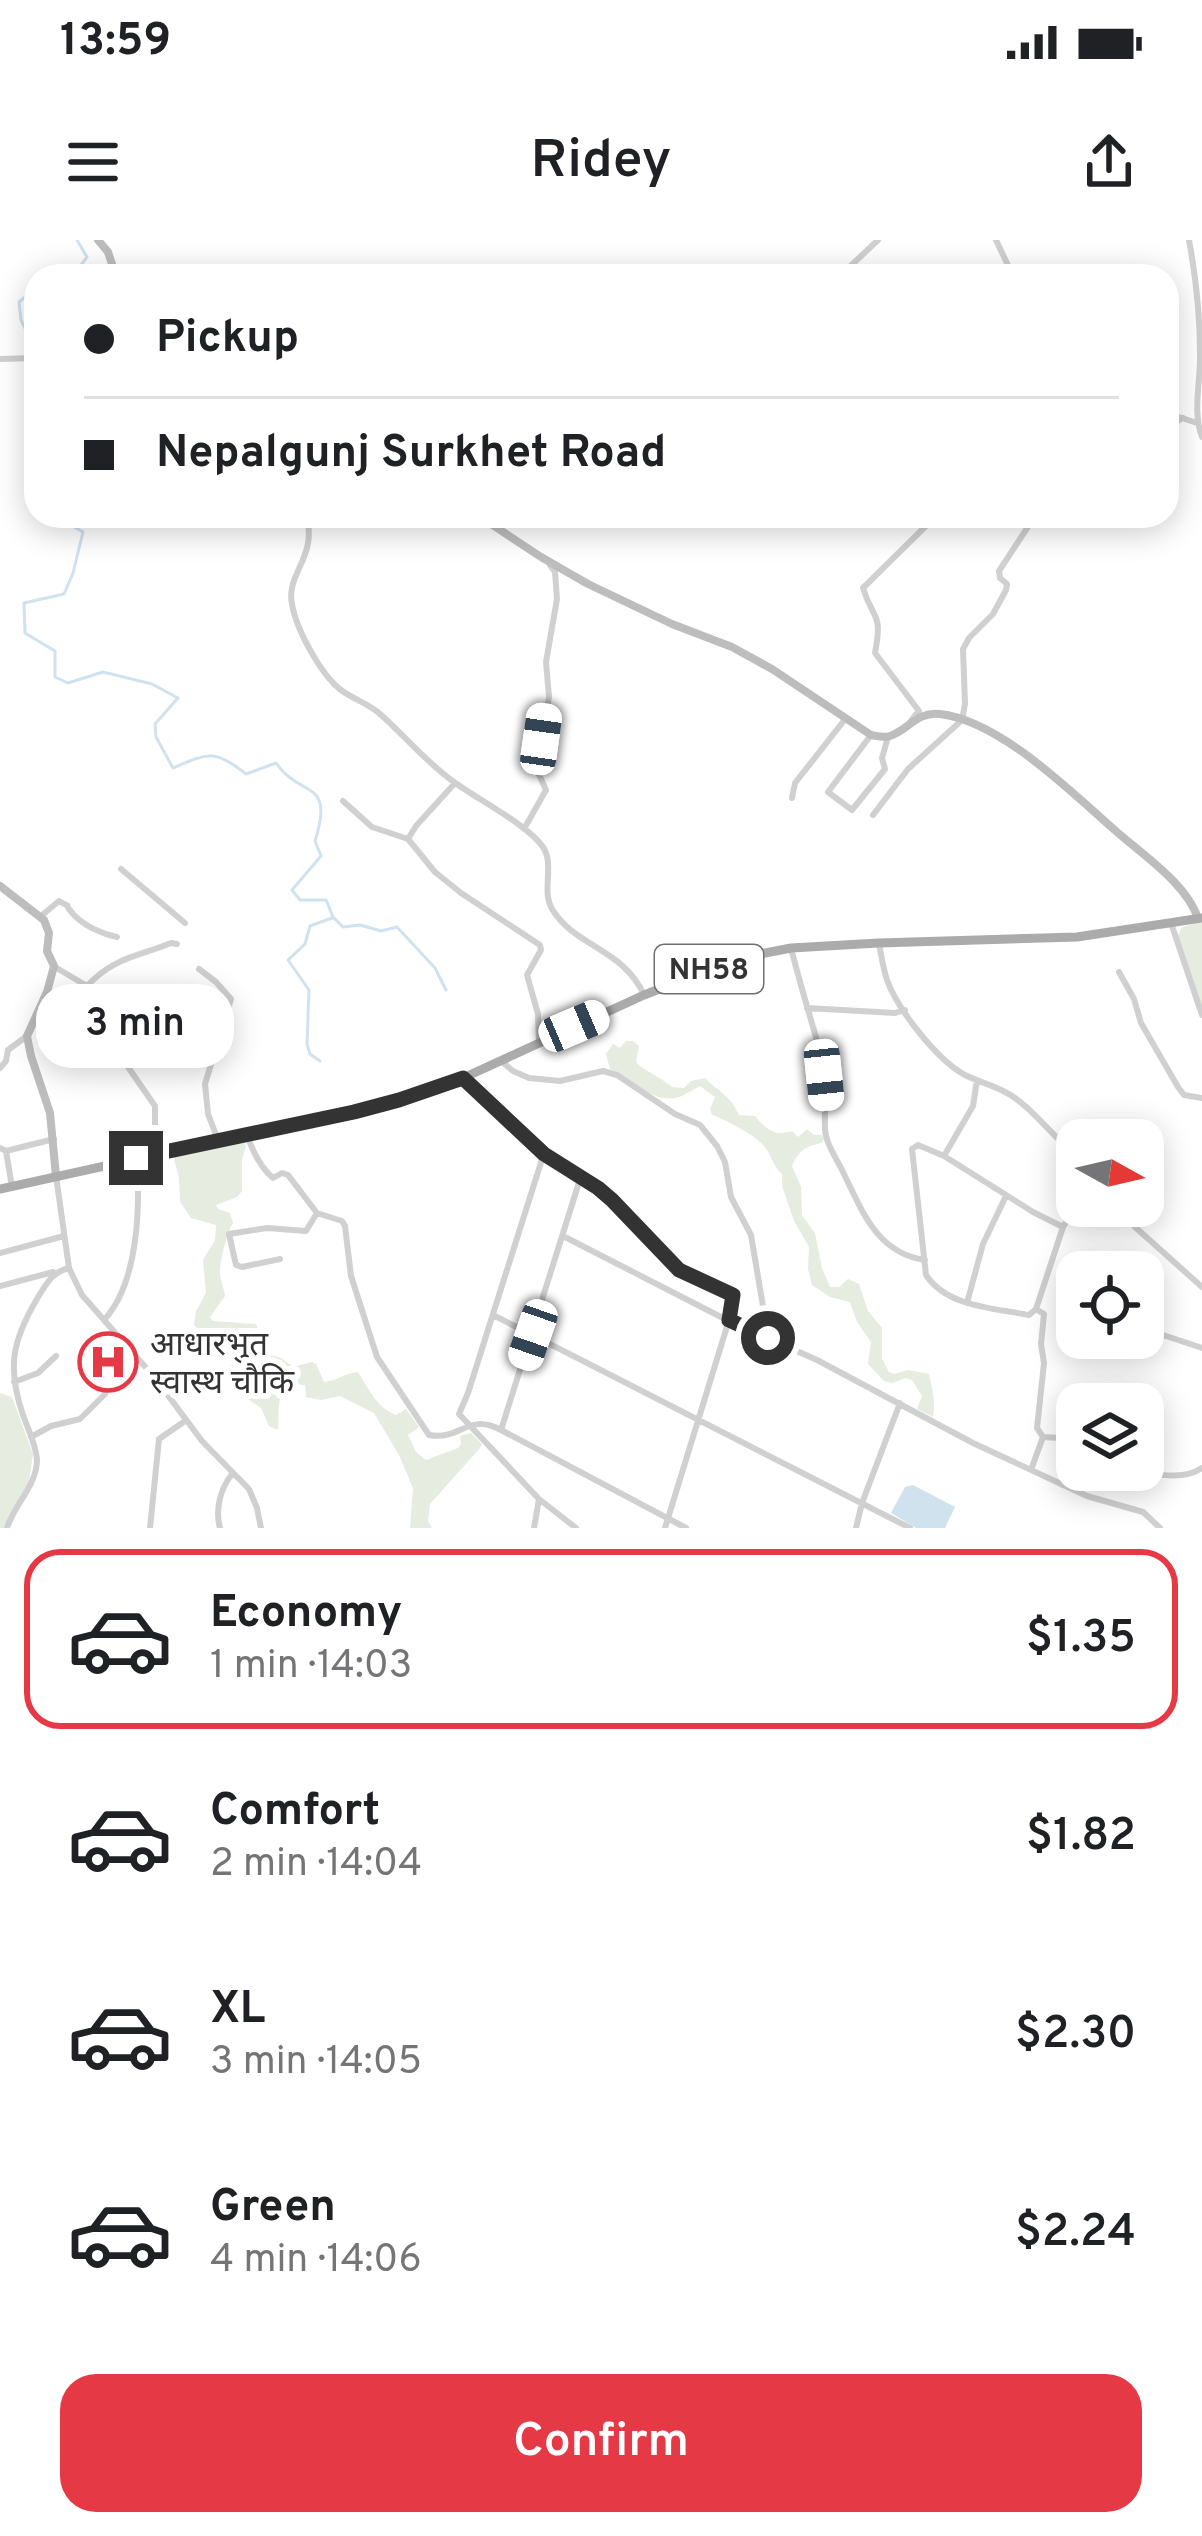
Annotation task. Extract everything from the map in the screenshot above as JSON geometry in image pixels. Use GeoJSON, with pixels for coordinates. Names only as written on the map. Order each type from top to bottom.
{"type":"FeatureCollection","features":[{"type":"Feature","properties":{"kind":"main road","name":"NH58"},"geometry":{"type":"LineString","coordinates":[[6,1188],[399,1100],[463,1078],[644,995],[739,958],[791,948],[1077,937],[1200,919]]}},
{"type":"Feature","properties":{"kind":"street"},"geometry":{"type":"LineString","coordinates":[[853,264],[878,240]]}},
{"type":"Feature","properties":{"kind":"street"},"geometry":{"type":"LineString","coordinates":[[1190,240],[1198,291],[1200,430]]}},
{"type":"Feature","properties":{"kind":"street"},"geometry":{"type":"LineString","coordinates":[[1179,417],[1200,430]]}},
{"type":"Feature","properties":{"kind":"street"},"geometry":{"type":"LineString","coordinates":[[1179,421],[1184,418]]}},
{"type":"Feature","properties":{"kind":"street"},"geometry":{"type":"LineString","coordinates":[[308,528],[309,542],[290,598],[295,618],[328,678],[379,713],[455,783],[543,847],[552,908],[578,934],[628,969],[644,995]]}},
{"type":"Feature","properties":{"kind":"street"},"geometry":{"type":"LineString","coordinates":[[498,528],[549,561],[672,625],[731,647],[772,669],[871,735],[888,736],[909,722],[940,714],[1012,746],[1054,776],[1194,902],[1200,919]]}},
{"type":"Feature","properties":{"kind":"street"},"geometry":{"type":"LineString","coordinates":[[909,722],[919,710],[875,653],[879,620],[863,588],[924,528]]}},
{"type":"Feature","properties":{"kind":"street"},"geometry":{"type":"LineString","coordinates":[[873,815],[908,769],[962,720],[963,649],[993,614],[1006,590],[999,571],[1027,528]]}},
{"type":"Feature","properties":{"kind":"street"},"geometry":{"type":"LineString","coordinates":[[524,829],[546,790],[536,768],[549,697],[546,662],[557,599],[555,572],[549,561]]}},
{"type":"Feature","properties":{"kind":"street"},"geometry":{"type":"LineString","coordinates":[[792,798],[795,783],[846,718]]}},
{"type":"Feature","properties":{"kind":"street"},"geometry":{"type":"LineString","coordinates":[[871,735],[828,793],[852,810],[884,769],[888,736]]}},
{"type":"Feature","properties":{"kind":"street"},"geometry":{"type":"LineString","coordinates":[[409,839],[455,783]]}},
{"type":"Feature","properties":{"kind":"street"},"geometry":{"type":"LineString","coordinates":[[343,801],[372,827],[409,839],[435,872],[540,946],[527,975],[538,1014],[539,1041]]}},
{"type":"Feature","properties":{"kind":"street"},"geometry":{"type":"LineString","coordinates":[[121,869],[185,923]]}},
{"type":"Feature","properties":{"kind":"street"},"geometry":{"type":"LineString","coordinates":[[0,886],[40,917],[49,933],[47,951],[54,966],[87,986],[118,1021],[141,1031],[218,1048]]}},
{"type":"Feature","properties":{"kind":"street"},"geometry":{"type":"LineString","coordinates":[[40,917],[59,901],[85,923],[117,937]]}},
{"type":"Feature","properties":{"kind":"street"},"geometry":{"type":"LineString","coordinates":[[1171,923],[1202,1015]]}},
{"type":"Feature","properties":{"kind":"street"},"geometry":{"type":"LineString","coordinates":[[879,943],[888,982],[925,1042],[944,1061],[1019,1100],[1056,1139]]}},
{"type":"Feature","properties":{"kind":"street"},"geometry":{"type":"LineString","coordinates":[[87,986],[104,968],[122,959],[177,944]]}},
{"type":"Feature","properties":{"kind":"street"},"geometry":{"type":"LineString","coordinates":[[791,948],[821,1055],[827,1101],[824,1132],[873,1230],[906,1257],[926,1260]]}},
{"type":"Feature","properties":{"kind":"street"},"geometry":{"type":"LineString","coordinates":[[0,1068],[8,1050],[27,1036],[54,966]]}},
{"type":"Feature","properties":{"kind":"street"},"geometry":{"type":"LineString","coordinates":[[199,969],[231,999],[205,1084],[204,1097],[220,1139]]}},
{"type":"Feature","properties":{"kind":"street"},"geometry":{"type":"LineString","coordinates":[[1119,973],[1178,1087],[1184,1095],[1202,1098]]}},
{"type":"Feature","properties":{"kind":"street"},"geometry":{"type":"LineString","coordinates":[[155,1001],[222,1029]]}},
{"type":"Feature","properties":{"kind":"street"},"geometry":{"type":"LineString","coordinates":[[807,1008],[905,1010]]}},
{"type":"Feature","properties":{"kind":"street"},"geometry":{"type":"LineString","coordinates":[[118,1021],[119,1054],[155,1106],[155,1154]]}},
{"type":"Feature","properties":{"kind":"street"},"geometry":{"type":"LineString","coordinates":[[27,1036],[50,1113],[64,1236],[82,1295],[249,1489],[260,1528]]}},
{"type":"Feature","properties":{"kind":"street"},"geometry":{"type":"LineString","coordinates":[[501,1060],[529,1078],[560,1081],[603,1072],[617,1075],[700,1126],[725,1162],[731,1197],[751,1235],[768,1338]]}},
{"type":"Feature","properties":{"kind":"street"},"geometry":{"type":"LineString","coordinates":[[463,1078],[544,1154],[612,1200],[679,1270],[733,1295],[666,1523]]}},
{"type":"Feature","properties":{"kind":"street"},"geometry":{"type":"LineString","coordinates":[[944,1156],[973,1106],[977,1080]]}},
{"type":"Feature","properties":{"kind":"street"},"geometry":{"type":"LineString","coordinates":[[244,1134],[273,1178],[287,1175],[317,1213],[342,1221],[351,1276],[376,1357],[429,1435],[448,1436],[467,1425],[489,1424],[666,1523],[686,1528]]}},
{"type":"Feature","properties":{"kind":"street"},"geometry":{"type":"LineString","coordinates":[[6,1188],[3,1149],[54,1139]]}},
{"type":"Feature","properties":{"kind":"street"},"geometry":{"type":"LineString","coordinates":[[1056,1223],[944,1156],[918,1145],[912,1149],[929,1281],[950,1297],[1029,1316],[1036,1309],[1063,1227]]}},
{"type":"Feature","properties":{"kind":"street"},"geometry":{"type":"LineString","coordinates":[[544,1154],[459,1411],[539,1499],[576,1528]]}},
{"type":"Feature","properties":{"kind":"street"},"geometry":{"type":"LineString","coordinates":[[104,1320],[118,1300],[133,1251],[138,1209],[136,1158]]}},
{"type":"Feature","properties":{"kind":"street"},"geometry":{"type":"LineString","coordinates":[[501,1430],[581,1177]]}},
{"type":"Feature","properties":{"kind":"street"},"geometry":{"type":"LineString","coordinates":[[967,1303],[983,1244],[1006,1196]]}},
{"type":"Feature","properties":{"kind":"street"},"geometry":{"type":"LineString","coordinates":[[280,1259],[236,1265],[229,1234],[283,1227],[305,1231],[317,1213]]}},
{"type":"Feature","properties":{"kind":"street"},"geometry":{"type":"LineString","coordinates":[[1136,1227],[1202,1287]]}},
{"type":"Feature","properties":{"kind":"street"},"geometry":{"type":"LineString","coordinates":[[0,1253],[64,1236]]}},
{"type":"Feature","properties":{"kind":"street"},"geometry":{"type":"LineString","coordinates":[[563,1236],[973,1443],[1087,1496],[1143,1512],[1160,1528]]}},
{"type":"Feature","properties":{"kind":"street"},"geometry":{"type":"LineString","coordinates":[[0,1286],[70,1268]]}},
{"type":"Feature","properties":{"kind":"street"},"geometry":{"type":"LineString","coordinates":[[7,1528],[35,1475],[37,1456],[14,1386],[16,1339],[57,1271]]}},
{"type":"Feature","properties":{"kind":"street"},"geometry":{"type":"LineString","coordinates":[[1036,1309],[1045,1319],[1036,1427],[1043,1437]]}},
{"type":"Feature","properties":{"kind":"street"},"geometry":{"type":"LineString","coordinates":[[493,1316],[910,1528]]}},
{"type":"Feature","properties":{"kind":"street"},"geometry":{"type":"LineString","coordinates":[[1164,1338],[1202,1348]]}},
{"type":"Feature","properties":{"kind":"street"},"geometry":{"type":"LineString","coordinates":[[0,1389],[38,1373],[56,1356]]}},
{"type":"Feature","properties":{"kind":"street"},"geometry":{"type":"LineString","coordinates":[[31,1437],[80,1419],[104,1394]]}},
{"type":"Feature","properties":{"kind":"street"},"geometry":{"type":"LineString","coordinates":[[856,1528],[900,1403]]}},
{"type":"Feature","properties":{"kind":"street"},"geometry":{"type":"LineString","coordinates":[[150,1528],[159,1438],[186,1420]]}},
{"type":"Feature","properties":{"kind":"street"},"geometry":{"type":"LineString","coordinates":[[1043,1437],[1056,1438]]}},
{"type":"Feature","properties":{"kind":"street"},"geometry":{"type":"LineString","coordinates":[[1031,1468],[1043,1437]]}},
{"type":"Feature","properties":{"kind":"street"},"geometry":{"type":"LineString","coordinates":[[1164,1474],[1191,1474],[1202,1468]]}},
{"type":"Feature","properties":{"kind":"street"},"geometry":{"type":"LineString","coordinates":[[220,1528],[216,1513],[232,1474]]}},
{"type":"Feature","properties":{"kind":"street"},"geometry":{"type":"LineString","coordinates":[[534,1528],[539,1499]]}},
{"type":"Feature","properties":{"kind":"shaded area"},"geometry":{"type":"Polygon","coordinates":[[[1202,922],[1202,1008],[1178,936],[1182,927],[1202,922]]]}},
{"type":"Feature","properties":{"kind":"shaded area"},"geometry":{"type":"Polygon","coordinates":[[[626,1041],[639,1046],[639,1065],[672,1087],[684,1088],[705,1078],[739,1115],[755,1116],[776,1132],[792,1131],[798,1137],[807,1129],[822,1135],[822,1143],[803,1150],[792,1166],[801,1187],[802,1215],[815,1233],[822,1268],[830,1287],[839,1287],[848,1279],[859,1284],[868,1311],[882,1328],[882,1359],[889,1372],[929,1374],[933,1417],[917,1409],[922,1396],[912,1380],[884,1381],[868,1364],[871,1342],[850,1302],[830,1297],[812,1285],[809,1247],[794,1221],[782,1174],[765,1147],[712,1115],[715,1097],[700,1086],[682,1096],[662,1098],[610,1069],[606,1054],[613,1044],[620,1048],[626,1041]]]}},
{"type":"Feature","properties":{"kind":"shaded area"},"geometry":{"type":"Polygon","coordinates":[[[243,1137],[242,1191],[216,1205],[230,1213],[233,1223],[220,1270],[225,1296],[210,1317],[256,1324],[267,1354],[293,1367],[312,1362],[324,1382],[358,1372],[383,1407],[396,1415],[406,1409],[419,1427],[408,1435],[426,1460],[458,1448],[460,1436],[471,1433],[482,1444],[430,1504],[432,1528],[410,1528],[413,1488],[374,1413],[340,1396],[306,1397],[305,1385],[295,1385],[280,1398],[278,1430],[269,1426],[261,1408],[245,1397],[231,1368],[232,1359],[247,1343],[213,1339],[194,1325],[206,1293],[203,1260],[215,1240],[216,1225],[191,1218],[180,1202],[173,1155],[243,1137]]]}},
{"type":"Feature","properties":{"kind":"shaded area"},"geometry":{"type":"Polygon","coordinates":[[[0,1393],[12,1397],[33,1454],[29,1481],[4,1528],[0,1528],[0,1393]]]}},
{"type":"Feature","properties":{"kind":"water"},"geometry":{"type":"Polygon","coordinates":[[[913,1485],[955,1507],[945,1528],[916,1528],[891,1513],[905,1487],[913,1485]]]}},
{"type":"Feature","properties":{"kind":"waterway"},"geometry":{"type":"LineString","coordinates":[[77,240],[87,257],[82,264]]}},
{"type":"Feature","properties":{"kind":"waterway"},"geometry":{"type":"LineString","coordinates":[[24,298],[19,302],[24,326]]}},
{"type":"Feature","properties":{"kind":"waterway"},"geometry":{"type":"LineString","coordinates":[[76,528],[83,532],[64,594],[24,603],[25,633],[55,651],[55,677],[68,683],[103,672],[152,684],[178,698],[155,724],[156,737],[173,768],[211,756],[246,774],[276,763],[312,792],[321,807],[315,841],[321,856],[292,890],[300,900],[326,900],[343,927],[360,925],[381,931],[397,927],[435,968],[446,990]]}},
{"type":"Feature","properties":{"kind":"waterway"},"geometry":{"type":"LineString","coordinates":[[320,1061],[310,1054],[307,1044],[309,990],[288,960],[305,944],[310,926],[332,918]]}},
{"type":"Feature","properties":{"kind":"place","name":"आधारभुत स्वास्थ चौकि"},"geometry":{"type":"Point","coordinates":[108,1362]}},
{"type":"Feature","properties":{"kind":"route"},"geometry":{"type":"LineString","coordinates":[[136,1158],[354,1112],[463,1078],[544,1154],[612,1200],[679,1270],[733,1295],[729,1320],[768,1338]]}}]}
